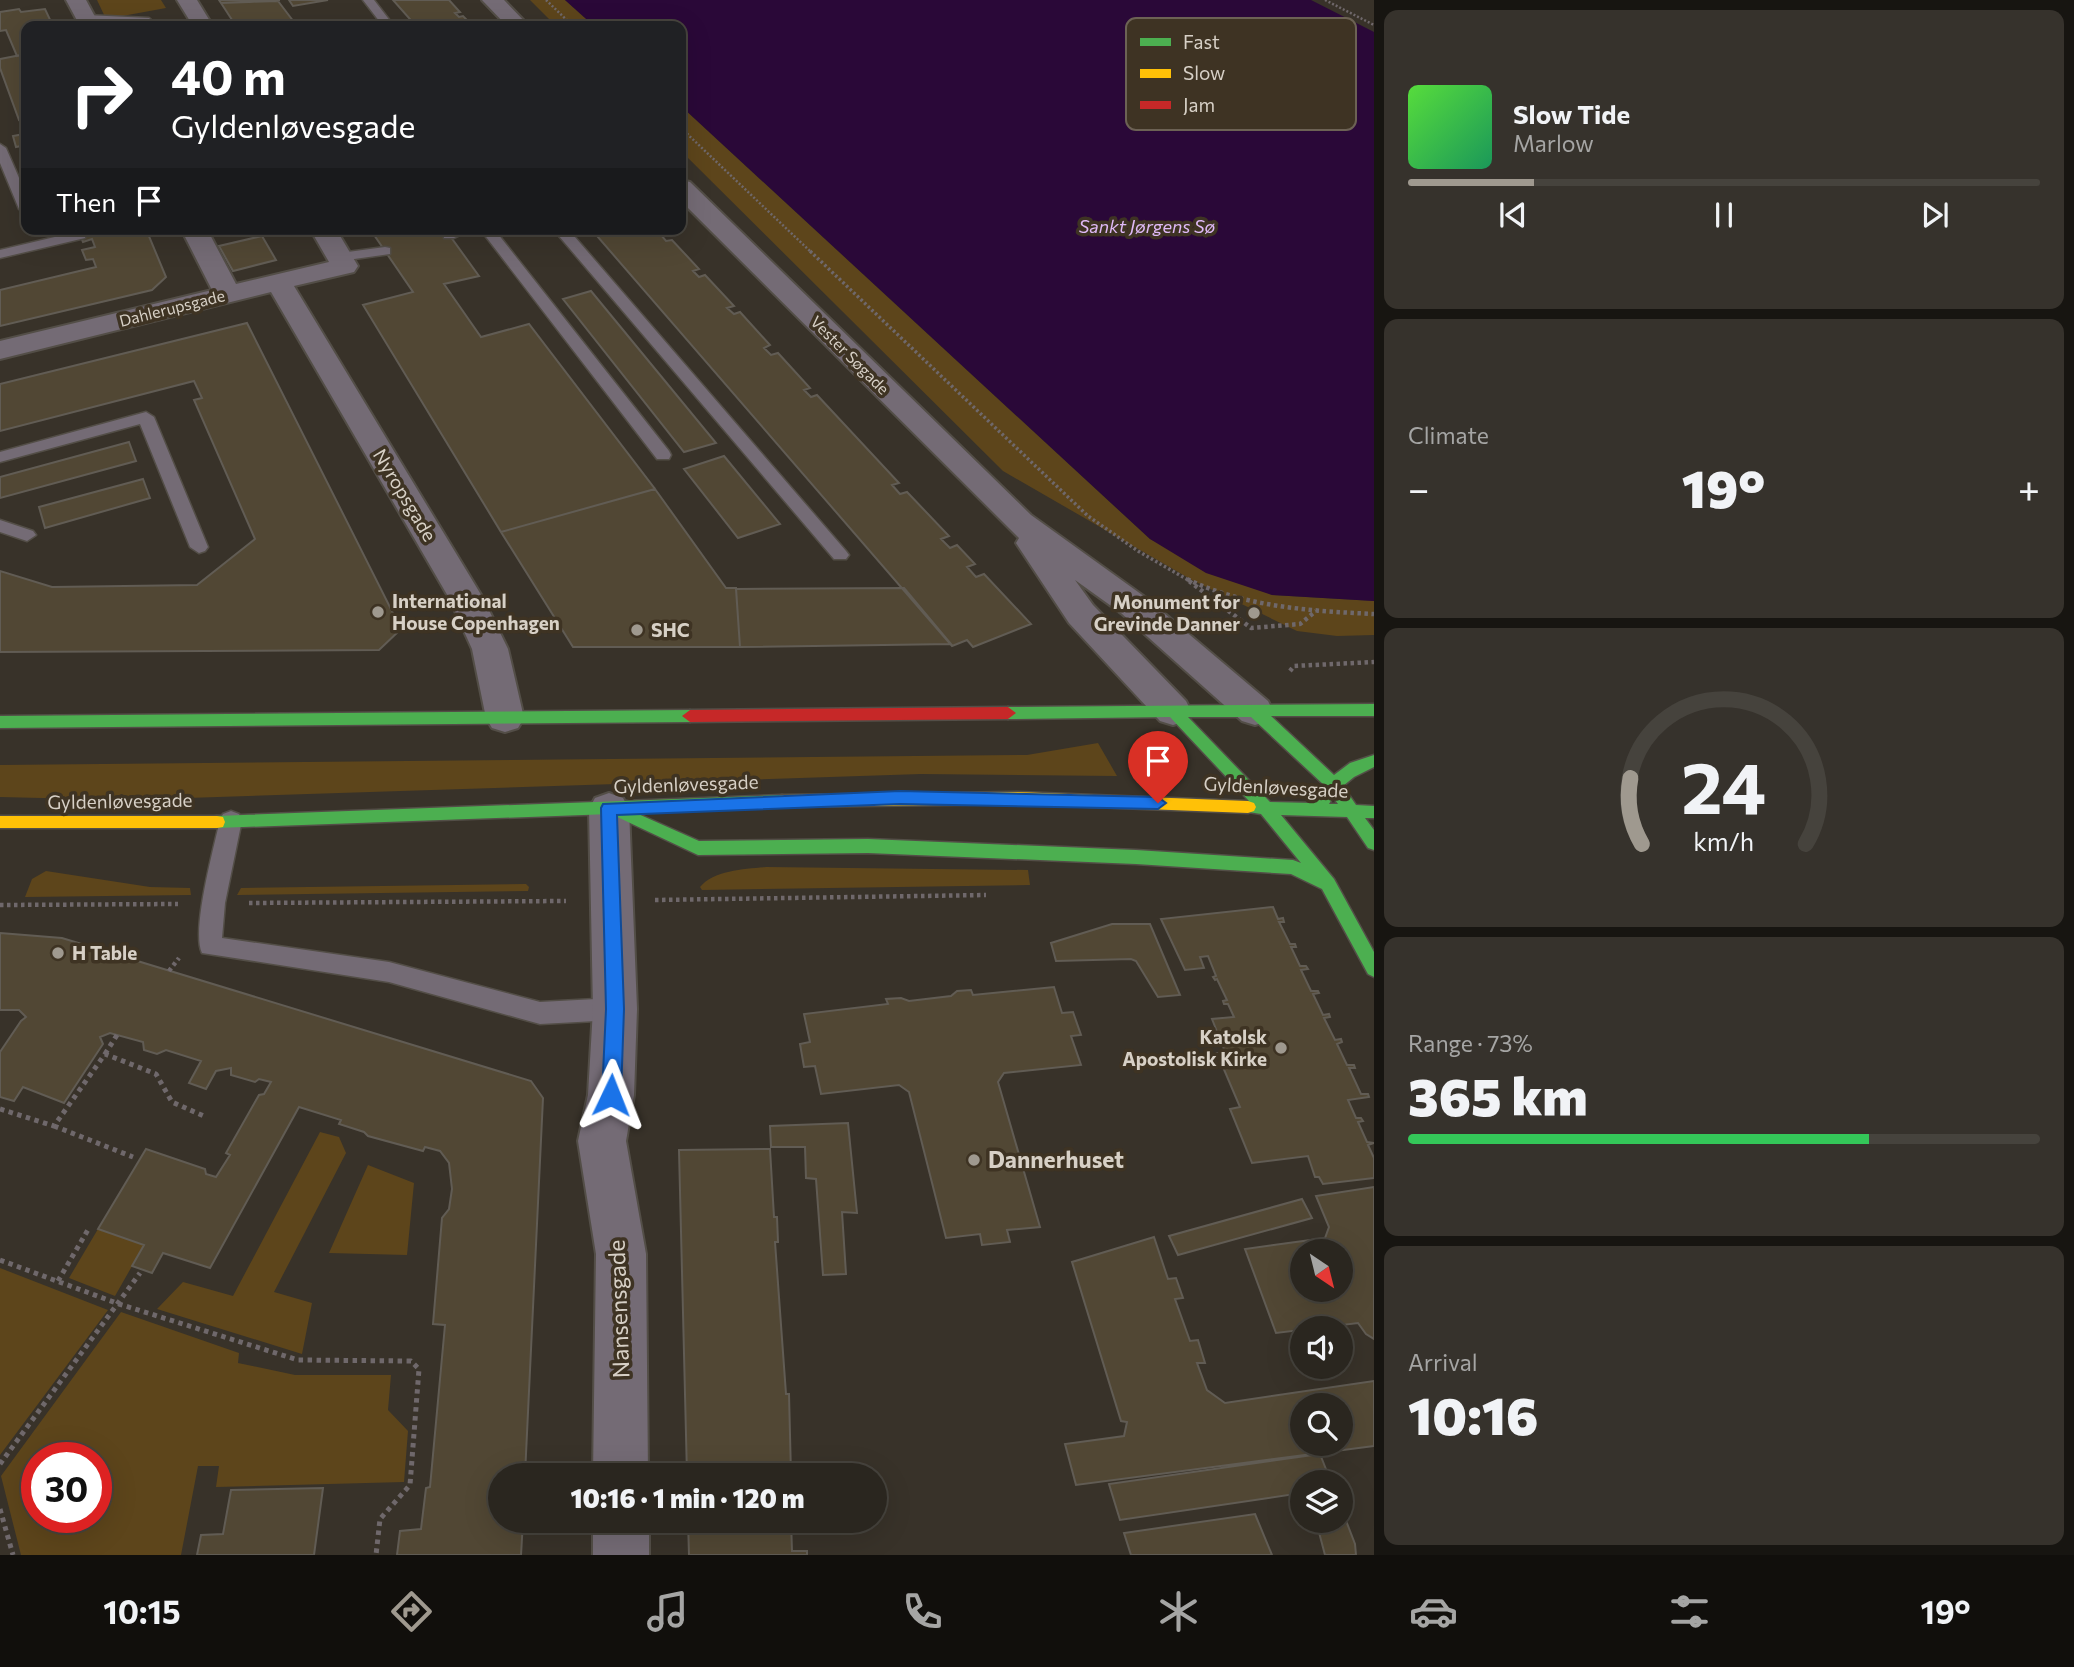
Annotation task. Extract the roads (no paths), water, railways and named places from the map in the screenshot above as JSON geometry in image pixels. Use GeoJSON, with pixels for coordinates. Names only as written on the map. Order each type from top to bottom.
{"type":"FeatureCollection","features":[{"type":"Feature","properties":{"kind":"street"},"geometry":{"type":"LineString","coordinates":[[187,0],[199,21]]}},
{"type":"Feature","properties":{"kind":"street"},"geometry":{"type":"LineString","coordinates":[[492,0],[514,21]]}},
{"type":"Feature","properties":{"kind":"street","name":"Vester Søgade"},"geometry":{"type":"LineString","coordinates":[[686,192],[1020,523],[1133,605],[1255,711]]}},
{"type":"Feature","properties":{"kind":"street"},"geometry":{"type":"LineString","coordinates":[[197,235],[228,294]]}},
{"type":"Feature","properties":{"kind":"street"},"geometry":{"type":"LineString","coordinates":[[327,235],[342,261]]}},
{"type":"Feature","properties":{"kind":"street","name":"Dahlerupsgade"},"geometry":{"type":"LineString","coordinates":[[0,350],[278,282],[342,261]]}},
{"type":"Feature","properties":{"kind":"street","name":"Nyropsgade"},"geometry":{"type":"LineString","coordinates":[[278,282],[467,598],[491,649],[505,718]]}},
{"type":"Feature","properties":{"kind":"street","name":"Vester Søgade"},"geometry":{"type":"LineString","coordinates":[[1020,523],[1080,614],[1174,711]]}},
{"type":"Feature","properties":{"kind":"street"},"geometry":{"type":"LineString","coordinates":[[24,706],[72,723]]}},
{"type":"Feature","properties":{"kind":"street"},"geometry":{"type":"LineString","coordinates":[[0,722],[1374,710]]}},
{"type":"Feature","properties":{"kind":"street"},"geometry":{"type":"LineString","coordinates":[[1174,711],[1265,807],[1328,884],[1374,969]]}},
{"type":"Feature","properties":{"kind":"street"},"geometry":{"type":"LineString","coordinates":[[1255,711],[1332,783],[1374,843]]}},
{"type":"Feature","properties":{"kind":"street"},"geometry":{"type":"LineString","coordinates":[[1318,816],[1332,783],[1357,765],[1374,761]]}},
{"type":"Feature","properties":{"kind":"street","name":"Gyldenløvesgade"},"geometry":{"type":"LineString","coordinates":[[0,822],[72,824],[231,820],[900,798],[1087,800],[1265,807],[1318,816],[1353,811],[1374,812]]}},
{"type":"Feature","properties":{"kind":"street"},"geometry":{"type":"LineString","coordinates":[[609,808],[698,848],[868,846],[1136,857],[1293,867],[1328,884]]}},
{"type":"Feature","properties":{"kind":"street","name":"Nansensgade"},"geometry":{"type":"LineString","coordinates":[[609,808],[615,1009],[611,1095],[602,1141],[621,1254],[621,1463]]}},
{"type":"Feature","properties":{"kind":"street"},"geometry":{"type":"LineString","coordinates":[[1322,847],[1328,884]]}},
{"type":"Feature","properties":{"kind":"street"},"geometry":{"type":"LineString","coordinates":[[621,1533],[621,1555]]}},
{"type":"Feature","properties":{"kind":"lane"},"geometry":{"type":"LineString","coordinates":[[368,0],[386,21]]}},
{"type":"Feature","properties":{"kind":"lane"},"geometry":{"type":"LineString","coordinates":[[84,15],[149,21]]}},
{"type":"Feature","properties":{"kind":"lane"},"geometry":{"type":"LineString","coordinates":[[0,148],[21,197]]}},
{"type":"Feature","properties":{"kind":"lane"},"geometry":{"type":"LineString","coordinates":[[8,166],[21,163]]}},
{"type":"Feature","properties":{"kind":"lane"},"geometry":{"type":"LineString","coordinates":[[0,254],[80,235]]}},
{"type":"Feature","properties":{"kind":"lane"},"geometry":{"type":"LineString","coordinates":[[492,235],[663,455]]}},
{"type":"Feature","properties":{"kind":"lane"},"geometry":{"type":"LineString","coordinates":[[565,235],[840,555]]}},
{"type":"Feature","properties":{"kind":"lane"},"geometry":{"type":"LineString","coordinates":[[342,261],[385,251]]}},
{"type":"Feature","properties":{"kind":"lane"},"geometry":{"type":"LineString","coordinates":[[0,457],[146,417],[199,547]]}},
{"type":"Feature","properties":{"kind":"lane"},"geometry":{"type":"LineString","coordinates":[[0,526],[27,535]]}},
{"type":"Feature","properties":{"kind":"lane"},"geometry":{"type":"LineString","coordinates":[[231,820],[214,903],[210,946],[389,972],[540,1013],[615,1009]]}},
{"type":"Feature","properties":{"kind":"water","name":"Sankt Jørgens Sø"},"geometry":{"type":"Polygon","coordinates":[[[565,0],[1311,0],[1346,18],[1126,18],[1126,130],[1356,130],[1356,23],[1374,32],[1374,601],[1272,595],[1206,573],[1150,539],[686,111],[686,21],[588,21],[565,0]]]}},
{"type":"Feature","properties":{"kind":"place","name":"International House Copenhagen"},"geometry":{"type":"Point","coordinates":[378,612]}},
{"type":"Feature","properties":{"kind":"place","name":"Monument for Grevinde Danner"},"geometry":{"type":"Point","coordinates":[1254,613]}},
{"type":"Feature","properties":{"kind":"place","name":"SHC"},"geometry":{"type":"Point","coordinates":[637,630]}},
{"type":"Feature","properties":{"kind":"place","name":"H Table"},"geometry":{"type":"Point","coordinates":[58,953]}},
{"type":"Feature","properties":{"kind":"place","name":"Katolsk Apostolisk Kirke"},"geometry":{"type":"Point","coordinates":[1281,1048]}},
{"type":"Feature","properties":{"kind":"place","name":"Dannerhuset"},"geometry":{"type":"Point","coordinates":[974,1160]}}]}
